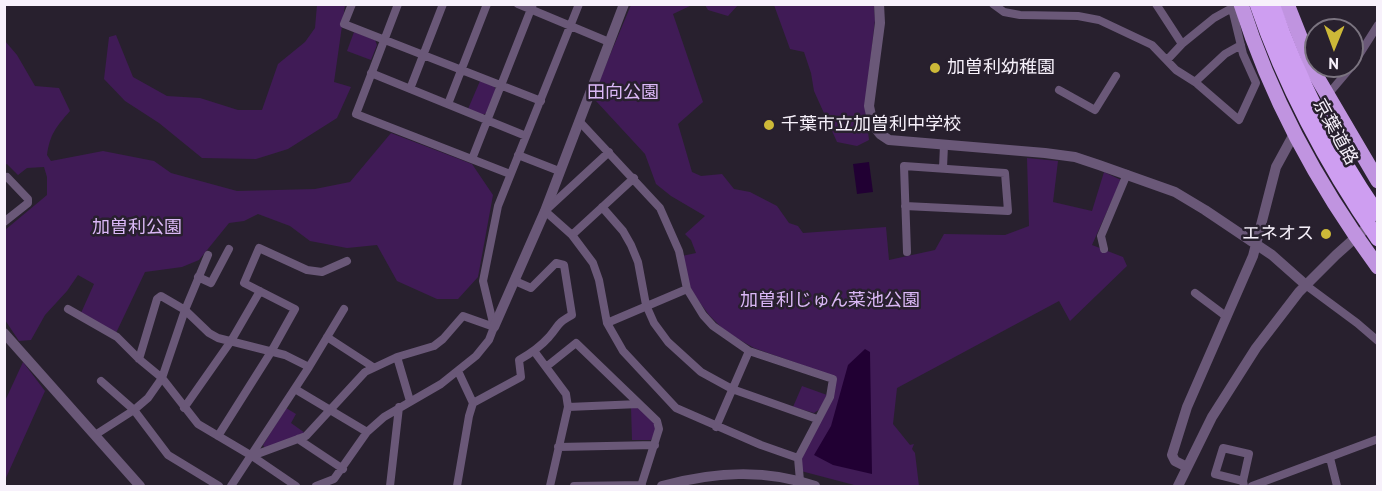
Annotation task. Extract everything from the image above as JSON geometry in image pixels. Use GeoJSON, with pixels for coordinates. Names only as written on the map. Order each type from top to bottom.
{"type":"FeatureCollection","features":[{"type":"Feature","properties":{"kind":"highway","name":"京葉道路"},"geometry":{"type":"LineString","coordinates":[[1257,4],[1277,60],[1308,125],[1345,190],[1377,239]]}},
{"type":"Feature","properties":{"kind":"highway","name":"京葉道路"},"geometry":{"type":"LineString","coordinates":[[1272,4],[1296,66],[1321,118],[1377,216]]}},
{"type":"Feature","properties":{"kind":"highway"},"geometry":{"type":"LineString","coordinates":[[1287,4],[1325,99],[1377,181]]}},
{"type":"Feature","properties":{"kind":"highway"},"geometry":{"type":"LineString","coordinates":[[1235,6],[1296,132],[1377,267]]}},
{"type":"Feature","properties":{"kind":"street"},"geometry":{"type":"LineString","coordinates":[[352,4],[344,24],[541,102]]}},
{"type":"Feature","properties":{"kind":"street"},"geometry":{"type":"LineString","coordinates":[[398,4],[356,114],[510,174]]}},
{"type":"Feature","properties":{"kind":"street"},"geometry":{"type":"LineString","coordinates":[[410,89],[443,4]]}},
{"type":"Feature","properties":{"kind":"street"},"geometry":{"type":"LineString","coordinates":[[448,104],[487,4]]}},
{"type":"Feature","properties":{"kind":"street"},"geometry":{"type":"LineString","coordinates":[[518,4],[532,7],[609,42]]}},
{"type":"Feature","properties":{"kind":"street"},"geometry":{"type":"LineString","coordinates":[[494,327],[483,281],[498,206],[579,4]]}},
{"type":"Feature","properties":{"kind":"street"},"geometry":{"type":"LineString","coordinates":[[316,486],[334,479],[367,432],[384,417],[441,384],[484,348],[545,211],[624,4]]}},
{"type":"Feature","properties":{"kind":"street"},"geometry":{"type":"LineString","coordinates":[[879,4],[880,23],[869,106],[873,125],[880,134],[889,140],[1075,157],[1175,192],[1272,255],[1307,286],[1358,323],[1377,341]]}},
{"type":"Feature","properties":{"kind":"street"},"geometry":{"type":"LineString","coordinates":[[993,4],[1004,12],[1020,15],[1078,16],[1099,20],[1152,45],[1176,70],[1195,82],[1239,120],[1256,82],[1241,45],[1235,6],[1214,18],[1182,44],[1167,60]]}},
{"type":"Feature","properties":{"kind":"street"},"geometry":{"type":"LineString","coordinates":[[1156,4],[1182,44]]}},
{"type":"Feature","properties":{"kind":"street"},"geometry":{"type":"LineString","coordinates":[[472,159],[532,7]]}},
{"type":"Feature","properties":{"kind":"street"},"geometry":{"type":"LineString","coordinates":[[1364,46],[1377,25]]}},
{"type":"Feature","properties":{"kind":"street"},"geometry":{"type":"LineString","coordinates":[[1195,82],[1225,54],[1241,45]]}},
{"type":"Feature","properties":{"kind":"street"},"geometry":{"type":"LineString","coordinates":[[371,74],[526,136]]}},
{"type":"Feature","properties":{"kind":"street"},"geometry":{"type":"LineString","coordinates":[[1059,90],[1095,110],[1116,75]]}},
{"type":"Feature","properties":{"kind":"street"},"geometry":{"type":"LineString","coordinates":[[1187,467],[1175,461],[1174,446],[1187,407],[1257,245],[1276,168],[1296,132],[1342,78]]}},
{"type":"Feature","properties":{"kind":"street"},"geometry":{"type":"LineString","coordinates":[[579,121],[660,208],[680,251],[687,289],[703,315],[713,326],[749,351],[833,379],[830,397],[798,458],[800,481]]}},
{"type":"Feature","properties":{"kind":"street"},"geometry":{"type":"LineString","coordinates":[[943,168],[944,145]]}},
{"type":"Feature","properties":{"kind":"street"},"geometry":{"type":"LineString","coordinates":[[545,211],[609,152]]}},
{"type":"Feature","properties":{"kind":"street"},"geometry":{"type":"LineString","coordinates":[[518,155],[559,171]]}},
{"type":"Feature","properties":{"kind":"street"},"geometry":{"type":"LineString","coordinates":[[905,206],[1008,211],[1005,173],[904,166],[905,206],[907,252]]}},
{"type":"Feature","properties":{"kind":"street"},"geometry":{"type":"LineString","coordinates":[[1104,249],[1101,236],[1127,174]]}},
{"type":"Feature","properties":{"kind":"street"},"geometry":{"type":"LineString","coordinates":[[4,222],[28,203],[28,199],[7,177]]}},
{"type":"Feature","properties":{"kind":"street"},"geometry":{"type":"LineString","coordinates":[[572,235],[634,178]]}},
{"type":"Feature","properties":{"kind":"street"},"geometry":{"type":"LineString","coordinates":[[602,207],[631,244],[638,262],[646,305],[654,323],[668,342],[701,372],[732,389],[817,419]]}},
{"type":"Feature","properties":{"kind":"street"},"geometry":{"type":"LineString","coordinates":[[545,211],[572,235],[593,263],[599,280],[607,323],[623,351],[676,408],[716,427],[798,458]]}},
{"type":"Feature","properties":{"kind":"street"},"geometry":{"type":"LineString","coordinates":[[1178,486],[1212,417],[1240,371],[1276,321],[1336,255],[1377,216]]}},
{"type":"Feature","properties":{"kind":"street"},"geometry":{"type":"LineString","coordinates":[[218,436],[295,309],[244,283],[259,248],[307,270],[322,272],[347,261]]}},
{"type":"Feature","properties":{"kind":"street"},"geometry":{"type":"LineString","coordinates":[[198,277],[211,283],[229,249]]}},
{"type":"Feature","properties":{"kind":"street"},"geometry":{"type":"LineString","coordinates":[[95,435],[134,410],[148,398],[162,378],[185,310],[208,255]]}},
{"type":"Feature","properties":{"kind":"street"},"geometry":{"type":"LineString","coordinates":[[458,486],[468,416],[473,403],[521,377],[519,360],[534,351],[550,335],[557,323],[572,315],[564,265],[556,262],[531,288],[515,281]]}},
{"type":"Feature","properties":{"kind":"street"},"geometry":{"type":"LineString","coordinates":[[607,323],[687,289]]}},
{"type":"Feature","properties":{"kind":"street"},"geometry":{"type":"LineString","coordinates":[[184,408],[231,341],[260,291]]}},
{"type":"Feature","properties":{"kind":"street"},"geometry":{"type":"LineString","coordinates":[[1195,293],[1227,317]]}},
{"type":"Feature","properties":{"kind":"street"},"geometry":{"type":"LineString","coordinates":[[139,359],[157,299],[161,296],[185,310],[209,333],[218,338],[285,355],[309,367]]}},
{"type":"Feature","properties":{"kind":"street"},"geometry":{"type":"LineString","coordinates":[[68,309],[117,337],[162,378],[198,424],[252,456],[296,486]]}},
{"type":"Feature","properties":{"kind":"street"},"geometry":{"type":"LineString","coordinates":[[231,486],[344,309]]}},
{"type":"Feature","properties":{"kind":"street"},"geometry":{"type":"LineString","coordinates":[[252,456],[306,436],[365,372],[397,357],[434,346],[463,316],[494,327]]}},
{"type":"Feature","properties":{"kind":"street"},"geometry":{"type":"LineString","coordinates":[[5,332],[140,486]]}},
{"type":"Feature","properties":{"kind":"street"},"geometry":{"type":"LineString","coordinates":[[327,337],[373,367]]}},
{"type":"Feature","properties":{"kind":"street"},"geometry":{"type":"LineString","coordinates":[[546,367],[576,343],[657,421],[659,429],[642,486],[574,486]]}},
{"type":"Feature","properties":{"kind":"street"},"geometry":{"type":"LineString","coordinates":[[534,351],[566,394],[568,407],[550,486]]}},
{"type":"Feature","properties":{"kind":"street"},"geometry":{"type":"LineString","coordinates":[[716,427],[749,351]]}},
{"type":"Feature","properties":{"kind":"street"},"geometry":{"type":"LineString","coordinates":[[397,357],[410,401]]}},
{"type":"Feature","properties":{"kind":"street"},"geometry":{"type":"LineString","coordinates":[[458,372],[473,403]]}},
{"type":"Feature","properties":{"kind":"street"},"geometry":{"type":"LineString","coordinates":[[101,381],[134,410],[168,455],[219,486]]}},
{"type":"Feature","properties":{"kind":"street"},"geometry":{"type":"LineString","coordinates":[[295,389],[367,432]]}},
{"type":"Feature","properties":{"kind":"street"},"geometry":{"type":"LineString","coordinates":[[568,407],[639,404]]}},
{"type":"Feature","properties":{"kind":"street"},"geometry":{"type":"LineString","coordinates":[[390,486],[399,407]]}},
{"type":"Feature","properties":{"kind":"street"},"geometry":{"type":"LineString","coordinates":[[298,439],[343,469]]}},
{"type":"Feature","properties":{"kind":"street"},"geometry":{"type":"LineString","coordinates":[[1252,486],[1377,440]]}},
{"type":"Feature","properties":{"kind":"street"},"geometry":{"type":"LineString","coordinates":[[558,447],[655,445]]}},
{"type":"Feature","properties":{"kind":"street"},"geometry":{"type":"LineString","coordinates":[[1222,448],[1248,454],[1243,484],[1215,474],[1222,448]]}},
{"type":"Feature","properties":{"kind":"street"},"geometry":{"type":"LineString","coordinates":[[1330,458],[1337,486]]}},
{"type":"Feature","properties":{"kind":"street"},"geometry":{"type":"LineString","coordinates":[[662,486],[696,477],[728,474],[789,477],[815,486]]}},
{"type":"Feature","properties":{"kind":"green space"},"geometry":{"type":"Polygon","coordinates":[[[317,5],[345,5],[334,82],[351,87],[337,118],[288,149],[256,159],[202,158],[159,123],[125,101],[104,79],[109,37],[116,35],[133,77],[167,96],[200,98],[238,110],[262,110],[278,64],[305,42],[315,28],[317,5]]]}},
{"type":"Feature","properties":{"kind":"green space","name":"加曽利じゅん菜池公園"},"geometry":{"type":"Polygon","coordinates":[[[631,5],[692,5],[673,14],[703,102],[678,124],[692,172],[701,176],[722,174],[734,189],[750,192],[777,206],[789,223],[798,226],[803,233],[886,227],[889,260],[935,250],[944,234],[1005,235],[1029,226],[1027,158],[1058,161],[1053,202],[1092,211],[1104,172],[1121,180],[1092,245],[1123,257],[1127,266],[1070,321],[1059,301],[897,388],[893,424],[910,445],[914,444],[912,449],[915,453],[919,486],[858,486],[801,471],[800,459],[836,377],[754,348],[726,332],[709,315],[689,288],[682,256],[696,253],[691,240],[685,234],[705,216],[671,196],[656,184],[645,154],[596,101],[594,93],[631,5]]]}},
{"type":"Feature","properties":{"kind":"green space"},"geometry":{"type":"Polygon","coordinates":[[[705,5],[738,5],[728,16],[708,10],[705,5]]]}},
{"type":"Feature","properties":{"kind":"green space"},"geometry":{"type":"Polygon","coordinates":[[[774,5],[874,5],[875,20],[865,107],[869,140],[857,146],[837,142],[814,91],[804,52],[790,49],[774,5]]]}},
{"type":"Feature","properties":{"kind":"green space"},"geometry":{"type":"Polygon","coordinates":[[[354,32],[375,40],[377,45],[371,60],[347,51],[354,32]]]}},
{"type":"Feature","properties":{"kind":"green space","name":"加曽利公園"},"geometry":{"type":"Polygon","coordinates":[[[5,41],[17,55],[35,86],[59,88],[70,111],[52,136],[47,155],[51,161],[103,151],[154,161],[171,173],[237,191],[315,189],[350,182],[391,133],[472,164],[493,195],[478,277],[458,299],[437,299],[397,281],[377,245],[347,248],[310,241],[290,226],[258,214],[244,221],[229,223],[199,260],[182,267],[145,272],[116,333],[81,313],[94,284],[78,275],[45,315],[31,340],[19,341],[5,320],[5,230],[47,195],[47,177],[44,167],[27,168],[18,175],[7,164],[5,165],[5,41]]]}},
{"type":"Feature","properties":{"kind":"green space"},"geometry":{"type":"Polygon","coordinates":[[[480,81],[494,86],[496,91],[487,113],[482,115],[468,109],[480,81]]]}},
{"type":"Feature","properties":{"kind":"green space"},"geometry":{"type":"Polygon","coordinates":[[[23,362],[45,391],[5,480],[5,401],[23,362]]]}},
{"type":"Feature","properties":{"kind":"green space"},"geometry":{"type":"Polygon","coordinates":[[[802,386],[827,395],[820,409],[814,413],[793,407],[802,386]]]}},
{"type":"Feature","properties":{"kind":"green space"},"geometry":{"type":"Polygon","coordinates":[[[631,407],[639,407],[655,422],[656,430],[651,440],[632,440],[631,407]]]}},
{"type":"Feature","properties":{"kind":"green space"},"geometry":{"type":"Polygon","coordinates":[[[286,408],[296,414],[291,423],[305,433],[265,448],[263,445],[286,408]]]}},
{"type":"Feature","properties":{"kind":"shaded area"},"geometry":{"type":"Polygon","coordinates":[[[869,162],[873,192],[857,194],[853,164],[869,162]]]}},
{"type":"Feature","properties":{"kind":"shaded area"},"geometry":{"type":"Polygon","coordinates":[[[865,349],[870,352],[872,474],[833,465],[814,455],[831,426],[848,365],[865,349]]]}},
{"type":"Feature","properties":{"kind":"place","name":"加曽利幼稚園"},"geometry":{"type":"Point","coordinates":[935,68]}},
{"type":"Feature","properties":{"kind":"place","name":"千葉市立加曽利中学校"},"geometry":{"type":"Point","coordinates":[769,125]}},
{"type":"Feature","properties":{"kind":"place","name":"エネオス"},"geometry":{"type":"Point","coordinates":[1326,234]}},
{"type":"Feature","properties":{"kind":"park label","name":"田向公園"},"geometry":{"type":"Point","coordinates":[623,93]}}]}
